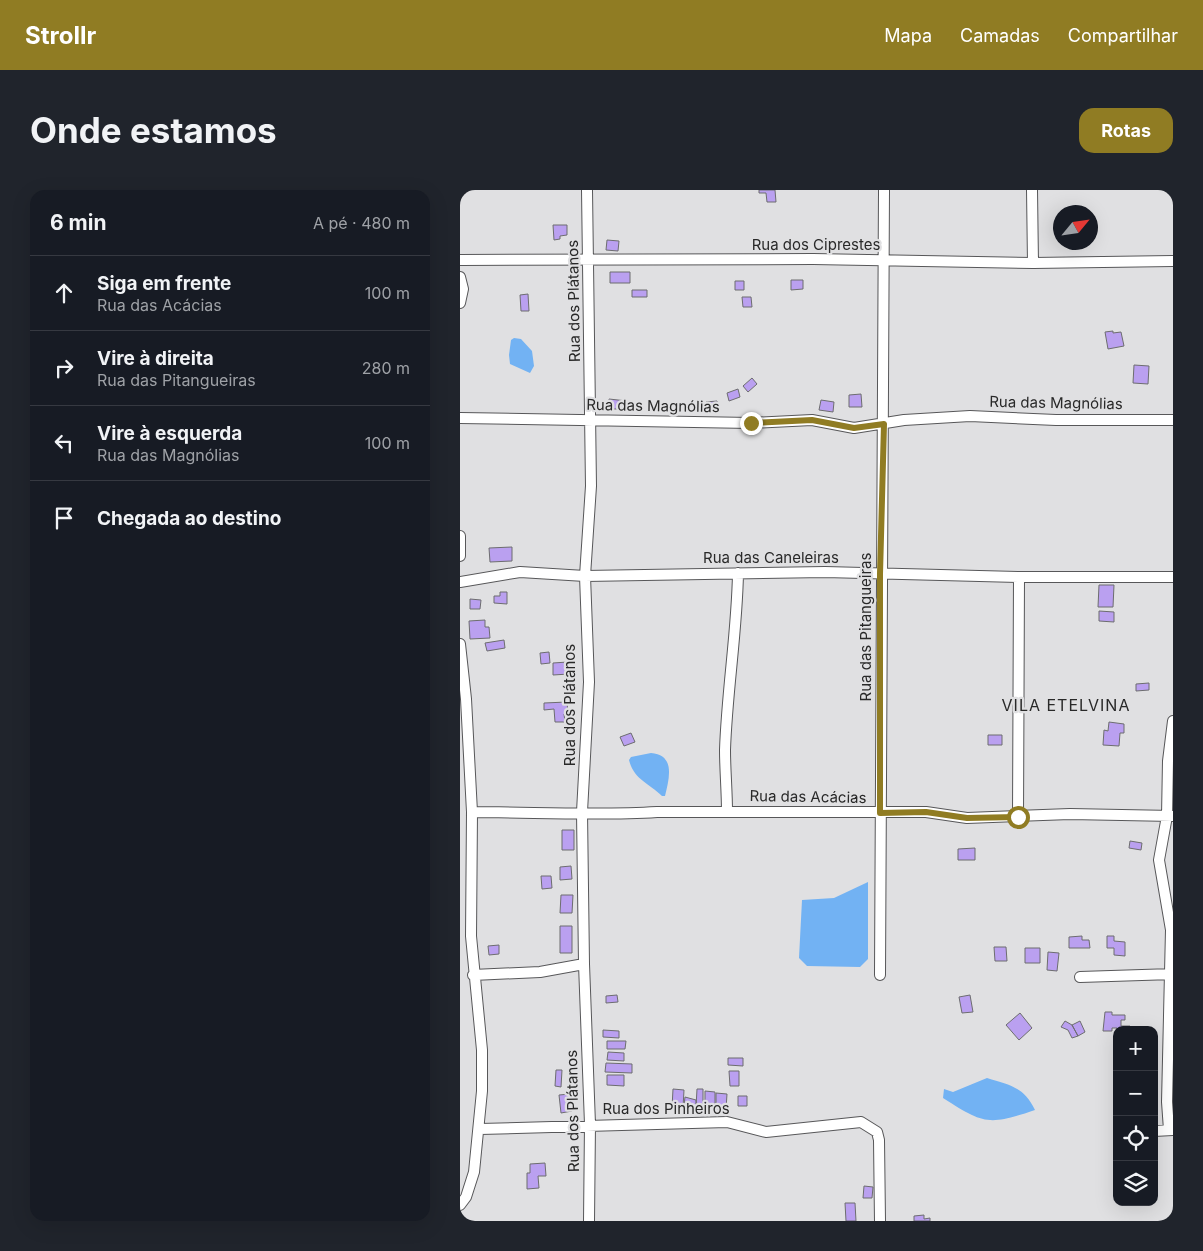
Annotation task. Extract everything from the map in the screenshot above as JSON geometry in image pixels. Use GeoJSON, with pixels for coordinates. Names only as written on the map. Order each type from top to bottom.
{"type":"FeatureCollection","features":[{"type":"Feature","properties":{"kind":"street","name":"Rua dos Plátanos"},"geometry":{"type":"LineString","coordinates":[[588,190],[587,258],[591,486],[585,576],[589,682],[582,812],[584,964],[590,1124],[590,1221]]}},
{"type":"Feature","properties":{"kind":"street","name":"Rua das Pitangueiras"},"geometry":{"type":"LineString","coordinates":[[880,975],[880,574],[884,424],[884,190]]}},
{"type":"Feature","properties":{"kind":"street"},"geometry":{"type":"LineString","coordinates":[[1032,190],[1032,263]]}},
{"type":"Feature","properties":{"kind":"street","name":"Rua dos Ciprestes"},"geometry":{"type":"LineString","coordinates":[[460,260],[587,258],[652,261],[883,259],[1032,263],[1173,261]]}},
{"type":"Feature","properties":{"kind":"street"},"geometry":{"type":"LineString","coordinates":[[460,277],[463,289],[460,303]]}},
{"type":"Feature","properties":{"kind":"street","name":"Rua das Magnólias"},"geometry":{"type":"LineString","coordinates":[[460,418],[751,423],[812,420],[854,428],[904,420],[970,416],[1056,420],[1173,420]]}},
{"type":"Feature","properties":{"kind":"street"},"geometry":{"type":"LineString","coordinates":[[460,536],[460,556]]}},
{"type":"Feature","properties":{"kind":"street","name":"Rua das Caneleiras"},"geometry":{"type":"LineString","coordinates":[[460,582],[520,572],[585,576],[738,573],[1173,577]]}},
{"type":"Feature","properties":{"kind":"street"},"geometry":{"type":"LineString","coordinates":[[727,812],[725,751],[729,685],[737,615],[738,573]]}},
{"type":"Feature","properties":{"kind":"street"},"geometry":{"type":"LineString","coordinates":[[1018,817],[1020,577]]}},
{"type":"Feature","properties":{"kind":"street"},"geometry":{"type":"LineString","coordinates":[[460,644],[466,699],[472,812],[470,900],[473,975],[482,1050],[480,1129],[474,1172],[466,1197],[460,1205]]}},
{"type":"Feature","properties":{"kind":"street"},"geometry":{"type":"LineString","coordinates":[[1158,1130],[1171,1130],[1167,1102],[1172,974],[1171,930],[1159,860],[1170,816],[1168,761],[1173,721]]}},
{"type":"Feature","properties":{"kind":"street","name":"Rua das Acácias"},"geometry":{"type":"LineString","coordinates":[[472,812],[582,812],[618,814],[926,812],[967,818],[1070,814],[1170,816]]}},
{"type":"Feature","properties":{"kind":"street"},"geometry":{"type":"LineString","coordinates":[[473,975],[540,972],[584,964]]}},
{"type":"Feature","properties":{"kind":"street"},"geometry":{"type":"LineString","coordinates":[[1080,977],[1172,974]]}},
{"type":"Feature","properties":{"kind":"street","name":"Rua dos Pinheiros"},"geometry":{"type":"LineString","coordinates":[[480,1129],[590,1124],[709,1125],[727,1122],[766,1132],[861,1122],[877,1132],[879,1140],[880,1221]]}},
{"type":"Feature","properties":{"kind":"water"},"geometry":{"type":"Polygon","coordinates":[[[514,338],[521,339],[532,351],[534,366],[530,373],[510,364],[511,340],[514,338]]]}},
{"type":"Feature","properties":{"kind":"water"},"geometry":{"type":"Polygon","coordinates":[[[651,753],[664,758],[669,769],[665,796],[662,796],[638,777],[631,767],[629,760],[631,757],[651,753]]]}},
{"type":"Feature","properties":{"kind":"water"},"geometry":{"type":"Polygon","coordinates":[[[868,882],[868,959],[860,967],[807,966],[799,958],[802,900],[834,898],[868,882]]]}},
{"type":"Feature","properties":{"kind":"water"},"geometry":{"type":"Polygon","coordinates":[[[987,1078],[1016,1088],[1026,1096],[1035,1110],[1007,1119],[987,1120],[968,1113],[943,1098],[944,1089],[953,1092],[987,1078]]]}},
{"type":"Feature","properties":{"kind":"building"},"geometry":{"type":"Polygon","coordinates":[[[759,190],[775,190],[776,202],[767,202],[766,193],[759,193],[759,190]]]}},
{"type":"Feature","properties":{"kind":"building"},"geometry":{"type":"Polygon","coordinates":[[[553,225],[567,225],[567,235],[560,236],[560,239],[554,240],[553,225]]]}},
{"type":"Feature","properties":{"kind":"building"},"geometry":{"type":"Polygon","coordinates":[[[607,240],[619,241],[618,251],[606,250],[607,240]]]}},
{"type":"Feature","properties":{"kind":"building"},"geometry":{"type":"Polygon","coordinates":[[[610,272],[630,272],[630,283],[610,283],[610,272]]]}},
{"type":"Feature","properties":{"kind":"building"},"geometry":{"type":"Polygon","coordinates":[[[791,280],[803,280],[803,289],[791,290],[791,280]]]}},
{"type":"Feature","properties":{"kind":"building"},"geometry":{"type":"Polygon","coordinates":[[[735,281],[744,281],[744,290],[735,290],[735,281]]]}},
{"type":"Feature","properties":{"kind":"building"},"geometry":{"type":"Polygon","coordinates":[[[632,290],[647,290],[647,297],[632,297],[632,290]]]}},
{"type":"Feature","properties":{"kind":"building"},"geometry":{"type":"Polygon","coordinates":[[[528,294],[529,311],[521,311],[520,295],[528,294]]]}},
{"type":"Feature","properties":{"kind":"building"},"geometry":{"type":"Polygon","coordinates":[[[742,297],[751,297],[752,307],[743,307],[742,297]]]}},
{"type":"Feature","properties":{"kind":"building"},"geometry":{"type":"Polygon","coordinates":[[[1113,331],[1113,333],[1121,332],[1124,346],[1108,349],[1105,332],[1113,331]]]}},
{"type":"Feature","properties":{"kind":"building"},"geometry":{"type":"Polygon","coordinates":[[[1134,365],[1149,366],[1148,384],[1133,383],[1134,365]]]}},
{"type":"Feature","properties":{"kind":"building"},"geometry":{"type":"Polygon","coordinates":[[[752,378],[757,384],[748,392],[743,386],[752,378]]]}},
{"type":"Feature","properties":{"kind":"building"},"geometry":{"type":"Polygon","coordinates":[[[738,389],[740,397],[729,401],[727,393],[738,389]]]}},
{"type":"Feature","properties":{"kind":"building"},"geometry":{"type":"Polygon","coordinates":[[[861,394],[862,407],[849,407],[849,395],[861,394]]]}},
{"type":"Feature","properties":{"kind":"building"},"geometry":{"type":"Polygon","coordinates":[[[609,399],[627,401],[627,409],[609,409],[609,399]]]}},
{"type":"Feature","properties":{"kind":"building"},"geometry":{"type":"Polygon","coordinates":[[[821,400],[834,402],[833,412],[819,410],[821,400]]]}},
{"type":"Feature","properties":{"kind":"building"},"geometry":{"type":"Polygon","coordinates":[[[717,401],[719,411],[707,412],[706,402],[717,401]]]}},
{"type":"Feature","properties":{"kind":"building"},"geometry":{"type":"Polygon","coordinates":[[[512,547],[512,561],[490,562],[489,548],[512,547]]]}},
{"type":"Feature","properties":{"kind":"building"},"geometry":{"type":"Polygon","coordinates":[[[1099,585],[1114,585],[1113,607],[1098,607],[1099,585]]]}},
{"type":"Feature","properties":{"kind":"building"},"geometry":{"type":"Polygon","coordinates":[[[500,592],[507,592],[507,604],[494,603],[494,596],[500,596],[500,592]]]}},
{"type":"Feature","properties":{"kind":"building"},"geometry":{"type":"Polygon","coordinates":[[[470,599],[481,600],[480,609],[470,609],[470,599]]]}},
{"type":"Feature","properties":{"kind":"building"},"geometry":{"type":"Polygon","coordinates":[[[1099,611],[1114,612],[1114,622],[1099,621],[1099,611]]]}},
{"type":"Feature","properties":{"kind":"building"},"geometry":{"type":"Polygon","coordinates":[[[485,620],[485,627],[489,627],[490,638],[470,639],[469,621],[485,620]]]}},
{"type":"Feature","properties":{"kind":"building"},"geometry":{"type":"Polygon","coordinates":[[[504,640],[505,648],[487,651],[485,643],[504,640]]]}},
{"type":"Feature","properties":{"kind":"building"},"geometry":{"type":"Polygon","coordinates":[[[549,652],[550,663],[541,664],[540,653],[549,652]]]}},
{"type":"Feature","properties":{"kind":"building"},"geometry":{"type":"Polygon","coordinates":[[[568,662],[569,674],[553,675],[553,663],[568,662]]]}},
{"type":"Feature","properties":{"kind":"building"},"geometry":{"type":"Polygon","coordinates":[[[1149,683],[1149,690],[1136,691],[1136,684],[1149,683]]]}},
{"type":"Feature","properties":{"kind":"building"},"geometry":{"type":"Polygon","coordinates":[[[567,702],[568,714],[564,714],[565,722],[555,722],[554,709],[544,710],[544,703],[567,702]]]}},
{"type":"Feature","properties":{"kind":"building"},"geometry":{"type":"Polygon","coordinates":[[[1109,722],[1124,724],[1124,733],[1120,733],[1119,746],[1103,745],[1104,730],[1108,731],[1109,722]]]}},
{"type":"Feature","properties":{"kind":"building"},"geometry":{"type":"Polygon","coordinates":[[[631,733],[635,742],[624,746],[620,737],[631,733]]]}},
{"type":"Feature","properties":{"kind":"building"},"geometry":{"type":"Polygon","coordinates":[[[988,735],[1002,735],[1002,745],[988,745],[988,735]]]}},
{"type":"Feature","properties":{"kind":"building"},"geometry":{"type":"Polygon","coordinates":[[[562,830],[574,830],[574,850],[562,850],[562,830]]]}},
{"type":"Feature","properties":{"kind":"building"},"geometry":{"type":"Polygon","coordinates":[[[1130,841],[1142,843],[1141,850],[1129,848],[1130,841]]]}},
{"type":"Feature","properties":{"kind":"building"},"geometry":{"type":"Polygon","coordinates":[[[975,848],[975,860],[958,860],[958,849],[975,848]]]}},
{"type":"Feature","properties":{"kind":"building"},"geometry":{"type":"Polygon","coordinates":[[[571,866],[572,879],[560,880],[560,867],[571,866]]]}},
{"type":"Feature","properties":{"kind":"building"},"geometry":{"type":"Polygon","coordinates":[[[541,876],[551,876],[552,888],[542,889],[541,876]]]}},
{"type":"Feature","properties":{"kind":"building"},"geometry":{"type":"Polygon","coordinates":[[[561,895],[573,895],[572,913],[560,913],[561,895]]]}},
{"type":"Feature","properties":{"kind":"building"},"geometry":{"type":"Polygon","coordinates":[[[560,926],[572,926],[572,953],[560,953],[560,926]]]}},
{"type":"Feature","properties":{"kind":"building"},"geometry":{"type":"Polygon","coordinates":[[[1082,936],[1082,940],[1089,940],[1090,948],[1069,948],[1069,937],[1082,936]]]}},
{"type":"Feature","properties":{"kind":"building"},"geometry":{"type":"Polygon","coordinates":[[[1107,936],[1114,936],[1114,941],[1125,942],[1125,956],[1114,955],[1114,948],[1107,948],[1107,936]]]}},
{"type":"Feature","properties":{"kind":"building"},"geometry":{"type":"Polygon","coordinates":[[[499,945],[499,954],[489,955],[488,946],[499,945]]]}},
{"type":"Feature","properties":{"kind":"building"},"geometry":{"type":"Polygon","coordinates":[[[994,947],[1006,947],[1007,961],[995,961],[994,947]]]}},
{"type":"Feature","properties":{"kind":"building"},"geometry":{"type":"Polygon","coordinates":[[[1025,948],[1040,948],[1040,963],[1025,963],[1025,948]]]}},
{"type":"Feature","properties":{"kind":"building"},"geometry":{"type":"Polygon","coordinates":[[[1048,952],[1059,953],[1057,971],[1047,970],[1048,952]]]}},
{"type":"Feature","properties":{"kind":"building"},"geometry":{"type":"Polygon","coordinates":[[[617,995],[618,1002],[606,1003],[606,996],[617,995]]]}},
{"type":"Feature","properties":{"kind":"building"},"geometry":{"type":"Polygon","coordinates":[[[970,995],[973,1012],[962,1013],[959,997],[970,995]]]}},
{"type":"Feature","properties":{"kind":"building"},"geometry":{"type":"Polygon","coordinates":[[[1105,1012],[1112,1012],[1112,1015],[1125,1015],[1125,1020],[1121,1020],[1121,1026],[1113,1026],[1112,1031],[1103,1031],[1105,1012]]]}},
{"type":"Feature","properties":{"kind":"building"},"geometry":{"type":"Polygon","coordinates":[[[1020,1013],[1032,1028],[1019,1040],[1006,1025],[1020,1013]]]}},
{"type":"Feature","properties":{"kind":"building"},"geometry":{"type":"Polygon","coordinates":[[[1065,1021],[1072,1025],[1078,1036],[1072,1038],[1068,1030],[1061,1027],[1065,1021]]]}},
{"type":"Feature","properties":{"kind":"building"},"geometry":{"type":"Polygon","coordinates":[[[1080,1021],[1085,1032],[1078,1036],[1072,1025],[1080,1021]]]}},
{"type":"Feature","properties":{"kind":"building"},"geometry":{"type":"Polygon","coordinates":[[[603,1030],[619,1031],[619,1038],[603,1037],[603,1030]]]}},
{"type":"Feature","properties":{"kind":"building"},"geometry":{"type":"Polygon","coordinates":[[[607,1041],[626,1041],[625,1049],[607,1049],[607,1041]]]}},
{"type":"Feature","properties":{"kind":"building"},"geometry":{"type":"Polygon","coordinates":[[[608,1052],[624,1053],[624,1061],[607,1060],[608,1052]]]}},
{"type":"Feature","properties":{"kind":"building"},"geometry":{"type":"Polygon","coordinates":[[[728,1058],[743,1058],[743,1066],[728,1065],[728,1058]]]}},
{"type":"Feature","properties":{"kind":"building"},"geometry":{"type":"Polygon","coordinates":[[[606,1063],[632,1064],[632,1073],[605,1072],[606,1063]]]}},
{"type":"Feature","properties":{"kind":"building"},"geometry":{"type":"Polygon","coordinates":[[[556,1070],[562,1070],[561,1087],[555,1086],[556,1070]]]}},
{"type":"Feature","properties":{"kind":"building"},"geometry":{"type":"Polygon","coordinates":[[[729,1071],[739,1071],[739,1086],[730,1086],[729,1071]]]}},
{"type":"Feature","properties":{"kind":"building"},"geometry":{"type":"Polygon","coordinates":[[[607,1075],[624,1075],[624,1086],[607,1085],[607,1075]]]}},
{"type":"Feature","properties":{"kind":"building"},"geometry":{"type":"Polygon","coordinates":[[[673,1089],[684,1090],[683,1108],[672,1108],[673,1089]]]}},
{"type":"Feature","properties":{"kind":"building"},"geometry":{"type":"Polygon","coordinates":[[[697,1089],[703,1089],[703,1108],[696,1107],[697,1089]]]}},
{"type":"Feature","properties":{"kind":"building"},"geometry":{"type":"Polygon","coordinates":[[[705,1091],[715,1092],[715,1108],[705,1107],[705,1091]]]}},
{"type":"Feature","properties":{"kind":"building"},"geometry":{"type":"Polygon","coordinates":[[[716,1093],[727,1094],[726,1109],[716,1109],[716,1093]]]}},
{"type":"Feature","properties":{"kind":"building"},"geometry":{"type":"Polygon","coordinates":[[[570,1094],[571,1097],[574,1097],[575,1107],[572,1107],[572,1111],[561,1113],[559,1095],[570,1094]]]}},
{"type":"Feature","properties":{"kind":"building"},"geometry":{"type":"Polygon","coordinates":[[[738,1096],[747,1096],[747,1106],[738,1106],[738,1096]]]}},
{"type":"Feature","properties":{"kind":"building"},"geometry":{"type":"Polygon","coordinates":[[[685,1097],[696,1100],[696,1107],[684,1105],[685,1097]]]}},
{"type":"Feature","properties":{"kind":"building"},"geometry":{"type":"Polygon","coordinates":[[[545,1163],[546,1176],[538,1176],[539,1188],[527,1189],[527,1173],[530,1173],[530,1164],[545,1163]]]}},
{"type":"Feature","properties":{"kind":"building"},"geometry":{"type":"Polygon","coordinates":[[[864,1186],[873,1187],[872,1198],[863,1198],[864,1186]]]}},
{"type":"Feature","properties":{"kind":"building"},"geometry":{"type":"Polygon","coordinates":[[[845,1203],[855,1203],[856,1221],[846,1221],[845,1203]]]}},
{"type":"Feature","properties":{"kind":"building"},"geometry":{"type":"Polygon","coordinates":[[[924,1215],[924,1219],[930,1218],[930,1221],[914,1221],[914,1216],[924,1215]]]}},
{"type":"Feature","properties":{"kind":"district","name":"VILA ETELVINA"},"geometry":{"type":"Point","coordinates":[1066,705]}},
{"type":"Feature","properties":{"kind":"route"},"geometry":{"type":"LineString","coordinates":[[751,423],[812,420],[854,428],[884,424],[880,574],[880,813],[926,812],[986,819],[1018,817]]}}]}
